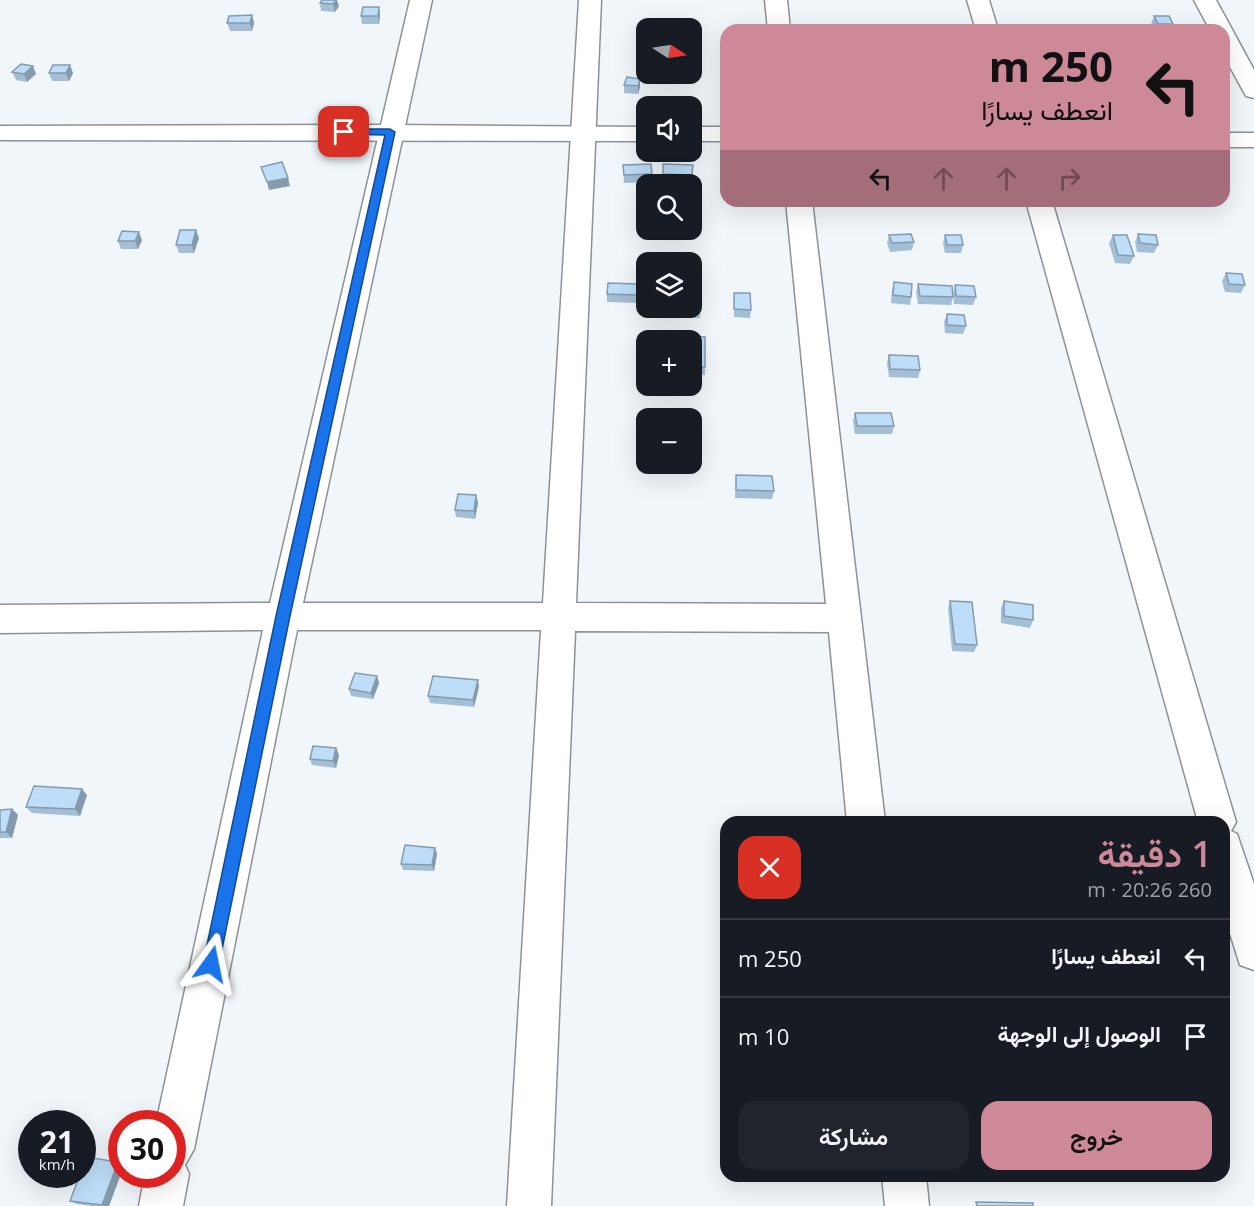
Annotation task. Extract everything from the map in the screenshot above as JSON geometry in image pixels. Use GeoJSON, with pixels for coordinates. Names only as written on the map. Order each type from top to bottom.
{"type":"FeatureCollection","features":[{"type":"Feature","properties":{"kind":"street"},"geometry":{"type":"LineString","coordinates":[[180,1110],[283,616],[421,0]]}},
{"type":"Feature","properties":{"kind":"street"},"geometry":{"type":"LineString","coordinates":[[529,1206],[590,0]]}},
{"type":"Feature","properties":{"kind":"street"},"geometry":{"type":"LineString","coordinates":[[776,0],[778,24]]}},
{"type":"Feature","properties":{"kind":"street"},"geometry":{"type":"LineString","coordinates":[[978,0],[985,24]]}},
{"type":"Feature","properties":{"kind":"street"},"geometry":{"type":"LineString","coordinates":[[1205,0],[1218,24]]}},
{"type":"Feature","properties":{"kind":"street"},"geometry":{"type":"LineString","coordinates":[[1230,47],[1254,91]]}},
{"type":"Feature","properties":{"kind":"street"},"geometry":{"type":"LineString","coordinates":[[0,133],[636,134]]}},
{"type":"Feature","properties":{"kind":"street"},"geometry":{"type":"LineString","coordinates":[[702,134],[720,134]]}},
{"type":"Feature","properties":{"kind":"street"},"geometry":{"type":"LineString","coordinates":[[1230,140],[1254,141]]}},
{"type":"Feature","properties":{"kind":"street"},"geometry":{"type":"LineString","coordinates":[[800,207],[865,816]]}},
{"type":"Feature","properties":{"kind":"street"},"geometry":{"type":"LineString","coordinates":[[1041,207],[1215,816]]}},
{"type":"Feature","properties":{"kind":"street"},"geometry":{"type":"LineString","coordinates":[[0,619],[283,616],[844,618]]}},
{"type":"Feature","properties":{"kind":"street"},"geometry":{"type":"LineString","coordinates":[[1230,867],[1254,951]]}},
{"type":"Feature","properties":{"kind":"street"},"geometry":{"type":"LineString","coordinates":[[905,1182],[907,1206]]}},
{"type":"Feature","properties":{"kind":"street"},"geometry":{"type":"LineString","coordinates":[[161,1206],[164,1188]]}},
{"type":"Feature","properties":{"kind":"building"},"geometry":{"type":"Polygon","coordinates":[[[322,0],[336,0],[333,4],[320,3],[322,0]]]}},
{"type":"Feature","properties":{"kind":"building"},"geometry":{"type":"Polygon","coordinates":[[[363,7],[379,7],[378,16],[361,16],[363,7]]]}},
{"type":"Feature","properties":{"kind":"building"},"geometry":{"type":"Polygon","coordinates":[[[252,15],[250,23],[227,23],[229,16],[252,15]]]}},
{"type":"Feature","properties":{"kind":"building"},"geometry":{"type":"Polygon","coordinates":[[[1154,16],[1169,16],[1173,24],[1158,24],[1154,16]]]}},
{"type":"Feature","properties":{"kind":"building"},"geometry":{"type":"Polygon","coordinates":[[[21,64],[33,66],[24,74],[12,72],[21,64]]]}},
{"type":"Feature","properties":{"kind":"building"},"geometry":{"type":"Polygon","coordinates":[[[53,65],[70,65],[66,73],[49,73],[53,65]]]}},
{"type":"Feature","properties":{"kind":"building"},"geometry":{"type":"Polygon","coordinates":[[[627,77],[636,78],[636,84],[639,84],[638,86],[624,85],[627,77]]]}},
{"type":"Feature","properties":{"kind":"building"},"geometry":{"type":"Polygon","coordinates":[[[282,162],[288,178],[267,182],[261,167],[282,162]]]}},
{"type":"Feature","properties":{"kind":"building"},"geometry":{"type":"Polygon","coordinates":[[[651,164],[652,174],[624,175],[623,165],[651,164]]]}},
{"type":"Feature","properties":{"kind":"building"},"geometry":{"type":"Polygon","coordinates":[[[663,164],[693,165],[692,174],[663,174],[663,164]]]}},
{"type":"Feature","properties":{"kind":"building"},"geometry":{"type":"Polygon","coordinates":[[[180,230],[196,230],[192,245],[176,245],[180,230]]]}},
{"type":"Feature","properties":{"kind":"building"},"geometry":{"type":"Polygon","coordinates":[[[122,231],[139,232],[135,241],[118,241],[122,231]]]}},
{"type":"Feature","properties":{"kind":"building"},"geometry":{"type":"Polygon","coordinates":[[[911,234],[914,242],[892,243],[889,235],[911,234]]]}},
{"type":"Feature","properties":{"kind":"building"},"geometry":{"type":"Polygon","coordinates":[[[1138,234],[1156,235],[1158,245],[1140,243],[1138,234]]]}},
{"type":"Feature","properties":{"kind":"building"},"geometry":{"type":"Polygon","coordinates":[[[945,235],[961,235],[963,245],[947,245],[945,235]]]}},
{"type":"Feature","properties":{"kind":"building"},"geometry":{"type":"Polygon","coordinates":[[[1113,235],[1127,235],[1134,256],[1118,255],[1113,235]]]}},
{"type":"Feature","properties":{"kind":"building"},"geometry":{"type":"Polygon","coordinates":[[[1226,273],[1242,274],[1245,285],[1229,284],[1226,273]]]}},
{"type":"Feature","properties":{"kind":"building"},"geometry":{"type":"Polygon","coordinates":[[[894,282],[912,284],[911,297],[893,295],[894,282]]]}},
{"type":"Feature","properties":{"kind":"building"},"geometry":{"type":"Polygon","coordinates":[[[608,283],[636,284],[636,295],[607,294],[608,283]]]}},
{"type":"Feature","properties":{"kind":"building"},"geometry":{"type":"Polygon","coordinates":[[[918,284],[952,286],[953,297],[920,296],[918,284]]]}},
{"type":"Feature","properties":{"kind":"building"},"geometry":{"type":"Polygon","coordinates":[[[955,285],[974,286],[976,297],[956,296],[955,285]]]}},
{"type":"Feature","properties":{"kind":"building"},"geometry":{"type":"Polygon","coordinates":[[[734,293],[750,293],[751,310],[734,309],[734,293]]]}},
{"type":"Feature","properties":{"kind":"building"},"geometry":{"type":"Polygon","coordinates":[[[947,314],[964,315],[966,326],[947,325],[947,314]]]}},
{"type":"Feature","properties":{"kind":"building"},"geometry":{"type":"Polygon","coordinates":[[[702,337],[705,337],[705,367],[702,367],[702,337]]]}},
{"type":"Feature","properties":{"kind":"building"},"geometry":{"type":"Polygon","coordinates":[[[889,355],[918,356],[920,370],[890,369],[889,355]]]}},
{"type":"Feature","properties":{"kind":"building"},"geometry":{"type":"Polygon","coordinates":[[[855,413],[891,413],[894,426],[857,426],[855,413]]]}},
{"type":"Feature","properties":{"kind":"building"},"geometry":{"type":"Polygon","coordinates":[[[736,475],[772,476],[774,491],[736,490],[736,475]]]}},
{"type":"Feature","properties":{"kind":"building"},"geometry":{"type":"Polygon","coordinates":[[[458,494],[476,495],[474,511],[455,510],[458,494]]]}},
{"type":"Feature","properties":{"kind":"building"},"geometry":{"type":"Polygon","coordinates":[[[950,601],[972,602],[977,645],[955,644],[950,601]]]}},
{"type":"Feature","properties":{"kind":"building"},"geometry":{"type":"Polygon","coordinates":[[[1004,601],[1033,605],[1033,620],[1004,616],[1004,601]]]}},
{"type":"Feature","properties":{"kind":"building"},"geometry":{"type":"Polygon","coordinates":[[[355,673],[377,676],[371,693],[349,689],[355,673]]]}},
{"type":"Feature","properties":{"kind":"building"},"geometry":{"type":"Polygon","coordinates":[[[433,676],[478,680],[473,700],[428,696],[433,676]]]}},
{"type":"Feature","properties":{"kind":"building"},"geometry":{"type":"Polygon","coordinates":[[[313,746],[336,748],[333,761],[310,759],[313,746]]]}},
{"type":"Feature","properties":{"kind":"building"},"geometry":{"type":"Polygon","coordinates":[[[34,786],[82,789],[75,809],[26,807],[34,786]]]}},
{"type":"Feature","properties":{"kind":"building"},"geometry":{"type":"Polygon","coordinates":[[[12,809],[6,832],[0,832],[0,810],[12,809]]]}},
{"type":"Feature","properties":{"kind":"building"},"geometry":{"type":"Polygon","coordinates":[[[405,845],[435,848],[432,865],[401,864],[405,845]]]}},
{"type":"Feature","properties":{"kind":"building"},"geometry":{"type":"Polygon","coordinates":[[[96,1159],[108,1160],[108,1188],[102,1205],[70,1201],[75,1188],[96,1188],[96,1159]]]}},
{"type":"Feature","properties":{"kind":"building"},"geometry":{"type":"Polygon","coordinates":[[[976,1202],[1033,1203],[1033,1206],[977,1206],[976,1202]]]}},
{"type":"Feature","properties":{"kind":"route"},"geometry":{"type":"LineString","coordinates":[[211,964],[283,616],[390,132],[344,132]]}}]}
